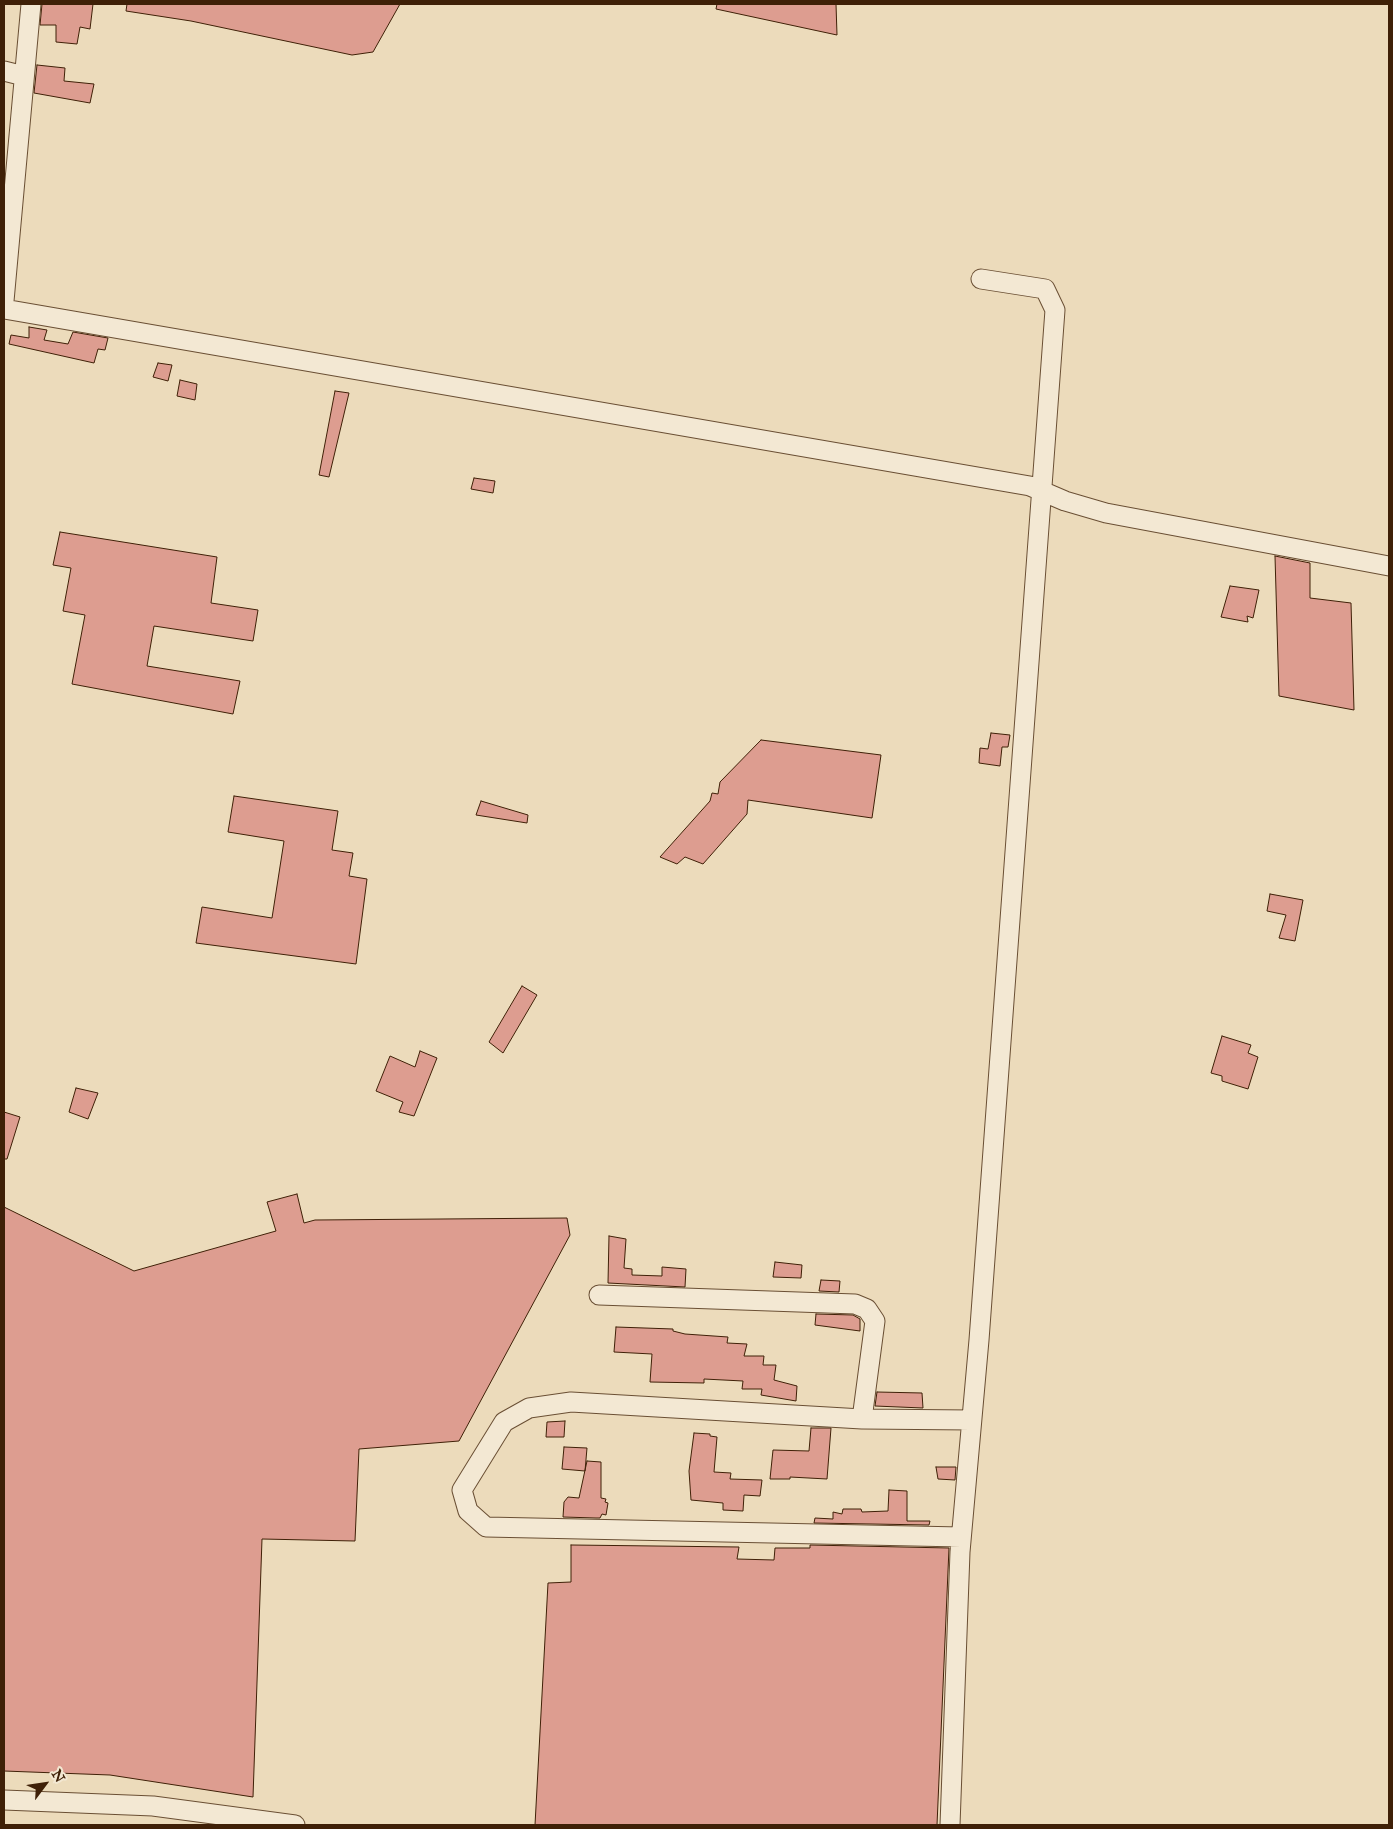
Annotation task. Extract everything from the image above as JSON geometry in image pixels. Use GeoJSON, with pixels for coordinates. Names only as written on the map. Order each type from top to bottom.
{"type":"FeatureCollection","features":[{"type":"Feature","properties":{"kind":"street"},"geometry":{"type":"LineString","coordinates":[[4,301],[31,4]]}},
{"type":"Feature","properties":{"kind":"street"},"geometry":{"type":"LineString","coordinates":[[4,71],[24,76]]}},
{"type":"Feature","properties":{"kind":"street"},"geometry":{"type":"LineString","coordinates":[[950,1825],[961,1537],[972,1420],[1055,310],[1045,289],[981,279]]}},
{"type":"Feature","properties":{"kind":"street"},"geometry":{"type":"LineString","coordinates":[[4,309],[1030,486],[1064,501],[1106,513],[1389,566]]}},
{"type":"Feature","properties":{"kind":"street"},"geometry":{"type":"LineString","coordinates":[[599,1295],[855,1304],[867,1308],[875,1321],[862,1419]]}},
{"type":"Feature","properties":{"kind":"street"},"geometry":{"type":"LineString","coordinates":[[961,1537],[486,1527],[468,1511],[462,1490],[504,1422],[528,1408],[571,1402],[862,1419],[972,1420]]}},
{"type":"Feature","properties":{"kind":"street"},"geometry":{"type":"LineString","coordinates":[[4,1800],[154,1806],[295,1825]]}},
{"type":"Feature","properties":{"kind":"building"},"geometry":{"type":"Polygon","coordinates":[[[42,4],[93,4],[90,29],[80,27],[77,44],[56,42],[56,25],[40,25],[42,4]]]}},
{"type":"Feature","properties":{"kind":"building"},"geometry":{"type":"Polygon","coordinates":[[[127,4],[400,4],[373,52],[352,55],[191,21],[126,11],[127,4]]]}},
{"type":"Feature","properties":{"kind":"building"},"geometry":{"type":"Polygon","coordinates":[[[717,4],[836,4],[837,35],[716,9],[717,4]]]}},
{"type":"Feature","properties":{"kind":"building"},"geometry":{"type":"Polygon","coordinates":[[[37,65],[65,68],[64,81],[94,84],[90,103],[34,93],[37,65]]]}},
{"type":"Feature","properties":{"kind":"building"},"geometry":{"type":"Polygon","coordinates":[[[29,327],[47,330],[44,340],[68,344],[73,332],[108,338],[105,350],[98,349],[94,363],[9,344],[11,335],[29,338],[29,327]]]}},
{"type":"Feature","properties":{"kind":"building"},"geometry":{"type":"Polygon","coordinates":[[[158,363],[172,365],[168,381],[153,377],[158,363]]]}},
{"type":"Feature","properties":{"kind":"building"},"geometry":{"type":"Polygon","coordinates":[[[180,380],[197,384],[195,400],[177,396],[180,380]]]}},
{"type":"Feature","properties":{"kind":"building"},"geometry":{"type":"Polygon","coordinates":[[[335,391],[349,393],[329,477],[319,475],[335,391]]]}},
{"type":"Feature","properties":{"kind":"building"},"geometry":{"type":"Polygon","coordinates":[[[474,478],[495,481],[493,493],[471,489],[474,478]]]}},
{"type":"Feature","properties":{"kind":"building"},"geometry":{"type":"Polygon","coordinates":[[[60,532],[217,557],[211,603],[258,610],[253,641],[154,626],[147,666],[240,681],[233,714],[72,684],[85,615],[63,611],[71,568],[53,565],[60,532]]]}},
{"type":"Feature","properties":{"kind":"building"},"geometry":{"type":"Polygon","coordinates":[[[1275,556],[1310,563],[1310,598],[1351,603],[1354,710],[1279,696],[1275,556]]]}},
{"type":"Feature","properties":{"kind":"building"},"geometry":{"type":"Polygon","coordinates":[[[1230,586],[1259,590],[1253,618],[1247,616],[1248,622],[1221,617],[1230,586]]]}},
{"type":"Feature","properties":{"kind":"building"},"geometry":{"type":"Polygon","coordinates":[[[991,733],[1010,735],[1008,747],[1002,747],[1000,766],[979,763],[980,748],[988,749],[991,733]]]}},
{"type":"Feature","properties":{"kind":"building"},"geometry":{"type":"Polygon","coordinates":[[[761,740],[881,755],[872,818],[748,800],[747,814],[703,864],[685,857],[677,864],[660,857],[710,801],[712,793],[718,794],[720,782],[761,740]]]}},
{"type":"Feature","properties":{"kind":"building"},"geometry":{"type":"Polygon","coordinates":[[[234,796],[338,811],[332,850],[353,853],[349,876],[367,879],[356,964],[196,943],[202,907],[272,918],[284,841],[228,832],[234,796]]]}},
{"type":"Feature","properties":{"kind":"building"},"geometry":{"type":"Polygon","coordinates":[[[481,801],[528,815],[527,823],[476,815],[481,801]]]}},
{"type":"Feature","properties":{"kind":"building"},"geometry":{"type":"Polygon","coordinates":[[[1270,894],[1303,900],[1295,941],[1279,938],[1286,915],[1267,911],[1270,894]]]}},
{"type":"Feature","properties":{"kind":"building"},"geometry":{"type":"Polygon","coordinates":[[[522,986],[537,995],[503,1053],[489,1042],[522,986]]]}},
{"type":"Feature","properties":{"kind":"building"},"geometry":{"type":"Polygon","coordinates":[[[1222,1036],[1251,1045],[1248,1053],[1258,1057],[1248,1089],[1222,1081],[1222,1076],[1211,1073],[1222,1036]]]}},
{"type":"Feature","properties":{"kind":"building"},"geometry":{"type":"Polygon","coordinates":[[[420,1051],[437,1058],[414,1116],[399,1112],[403,1102],[376,1091],[390,1056],[415,1067],[420,1051]]]}},
{"type":"Feature","properties":{"kind":"building"},"geometry":{"type":"Polygon","coordinates":[[[76,1088],[98,1093],[88,1119],[69,1112],[76,1088]]]}},
{"type":"Feature","properties":{"kind":"building"},"geometry":{"type":"Polygon","coordinates":[[[4,1112],[20,1117],[7,1159],[4,1159],[4,1112]]]}},
{"type":"Feature","properties":{"kind":"building"},"geometry":{"type":"Polygon","coordinates":[[[297,1194],[304,1223],[315,1220],[567,1218],[570,1235],[459,1441],[359,1449],[355,1541],[262,1539],[253,1797],[110,1775],[4,1771],[4,1207],[134,1271],[276,1231],[267,1202],[297,1194]]]}},
{"type":"Feature","properties":{"kind":"building"},"geometry":{"type":"Polygon","coordinates":[[[609,1236],[626,1239],[624,1268],[632,1269],[632,1275],[662,1276],[662,1267],[686,1269],[685,1287],[608,1283],[609,1236]]]}},
{"type":"Feature","properties":{"kind":"building"},"geometry":{"type":"Polygon","coordinates":[[[775,1262],[802,1265],[801,1278],[773,1277],[775,1262]]]}},
{"type":"Feature","properties":{"kind":"building"},"geometry":{"type":"Polygon","coordinates":[[[821,1280],[840,1281],[839,1292],[819,1291],[821,1280]]]}},
{"type":"Feature","properties":{"kind":"building"},"geometry":{"type":"Polygon","coordinates":[[[816,1314],[853,1315],[860,1319],[860,1331],[815,1325],[816,1314]]]}},
{"type":"Feature","properties":{"kind":"building"},"geometry":{"type":"Polygon","coordinates":[[[616,1327],[673,1329],[673,1331],[685,1334],[728,1337],[727,1343],[747,1344],[744,1356],[764,1356],[763,1365],[776,1365],[774,1380],[797,1386],[796,1401],[761,1395],[762,1389],[742,1389],[743,1381],[704,1379],[704,1383],[650,1382],[652,1354],[614,1352],[616,1327]]]}},
{"type":"Feature","properties":{"kind":"building"},"geometry":{"type":"Polygon","coordinates":[[[877,1392],[922,1393],[923,1408],[875,1406],[877,1392]]]}},
{"type":"Feature","properties":{"kind":"building"},"geometry":{"type":"Polygon","coordinates":[[[565,1421],[564,1437],[546,1437],[547,1422],[565,1421]]]}},
{"type":"Feature","properties":{"kind":"building"},"geometry":{"type":"Polygon","coordinates":[[[811,1428],[831,1428],[827,1479],[790,1477],[790,1479],[770,1479],[773,1450],[809,1451],[811,1428]]]}},
{"type":"Feature","properties":{"kind":"building"},"geometry":{"type":"Polygon","coordinates":[[[694,1433],[710,1434],[710,1436],[717,1437],[714,1472],[731,1473],[730,1479],[762,1480],[760,1496],[744,1495],[743,1511],[723,1510],[723,1503],[691,1500],[689,1471],[694,1433]]]}},
{"type":"Feature","properties":{"kind":"building"},"geometry":{"type":"Polygon","coordinates":[[[564,1447],[587,1448],[585,1471],[562,1469],[564,1447]]]}},
{"type":"Feature","properties":{"kind":"building"},"geometry":{"type":"Polygon","coordinates":[[[587,1461],[601,1462],[601,1498],[606,1499],[605,1502],[608,1503],[606,1515],[602,1514],[600,1518],[563,1517],[564,1502],[568,1497],[579,1498],[587,1461]]]}},
{"type":"Feature","properties":{"kind":"building"},"geometry":{"type":"Polygon","coordinates":[[[936,1467],[956,1467],[955,1480],[938,1479],[936,1467]]]}},
{"type":"Feature","properties":{"kind":"building"},"geometry":{"type":"Polygon","coordinates":[[[889,1490],[907,1491],[907,1521],[930,1521],[929,1525],[814,1523],[815,1518],[833,1519],[833,1512],[842,1514],[843,1509],[861,1509],[862,1512],[888,1511],[889,1490]]]}},
{"type":"Feature","properties":{"kind":"building"},"geometry":{"type":"Polygon","coordinates":[[[571,1545],[739,1547],[737,1559],[774,1560],[775,1548],[810,1548],[810,1545],[949,1548],[937,1825],[535,1825],[548,1583],[571,1582],[571,1545]]]}}]}
